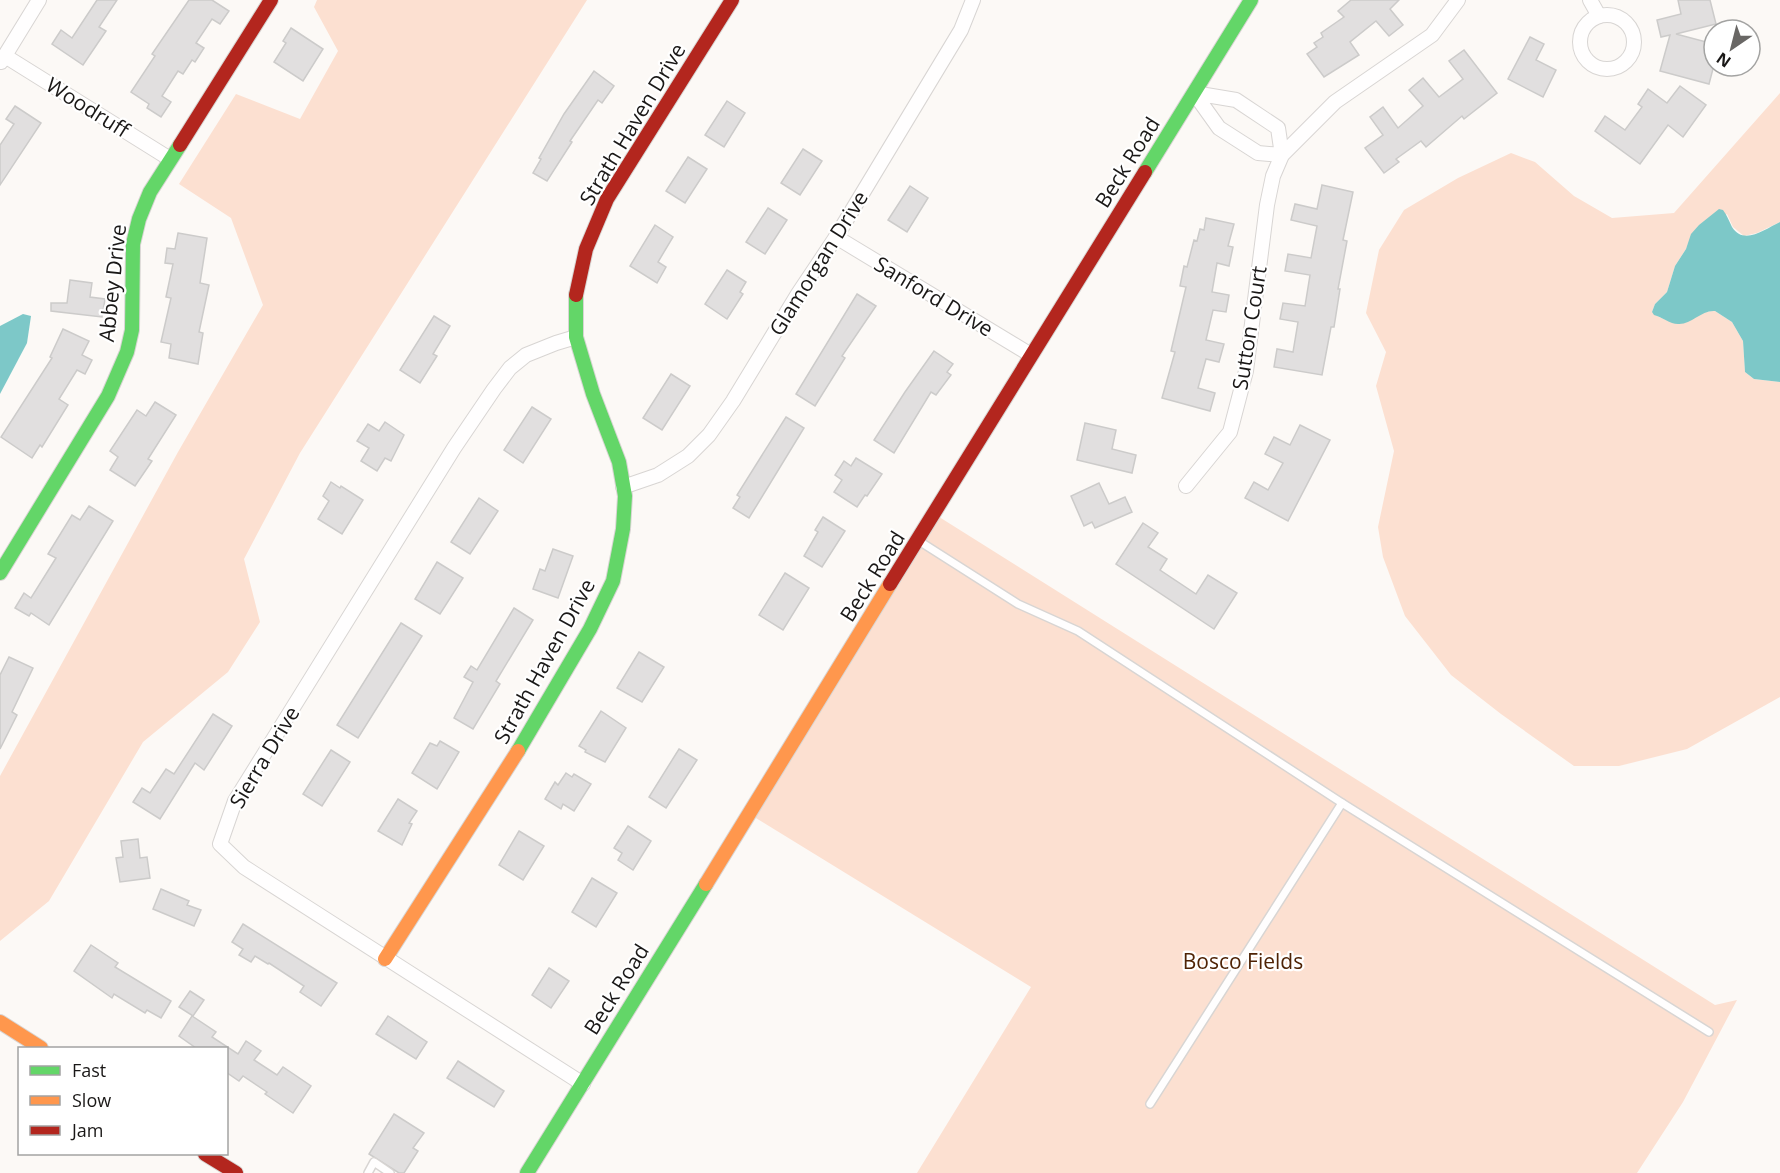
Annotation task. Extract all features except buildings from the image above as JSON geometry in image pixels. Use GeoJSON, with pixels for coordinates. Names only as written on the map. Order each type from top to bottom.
{"type":"FeatureCollection","features":[{"type":"Feature","properties":{"kind":"street"},"geometry":{"type":"LineString","coordinates":[[2,60],[39,0]]}},
{"type":"Feature","properties":{"kind":"street","name":"Abbey Drive"},"geometry":{"type":"LineString","coordinates":[[0,573],[108,396],[118,375],[132,330],[132,258],[135,234],[150,192],[271,0]]}},
{"type":"Feature","properties":{"kind":"street","name":"Strath Haven Drive"},"geometry":{"type":"LineString","coordinates":[[385,959],[516,754],[590,629],[613,581],[623,529],[624,487],[619,462],[593,394],[576,337],[576,295],[586,249],[607,199],[732,0]]}},
{"type":"Feature","properties":{"kind":"street","name":"Glamorgan Drive"},"geometry":{"type":"LineString","coordinates":[[624,487],[658,475],[688,456],[709,435],[733,401],[798,294],[836,237],[961,30],[973,0]]}},
{"type":"Feature","properties":{"kind":"street","name":"Beck Road"},"geometry":{"type":"LineString","coordinates":[[528,1173],[1251,0]]}},
{"type":"Feature","properties":{"kind":"street","name":"Sutton Court"},"geometry":{"type":"LineString","coordinates":[[1186,486],[1230,432],[1246,371],[1267,205],[1273,176],[1282,155],[1335,102],[1432,35],[1458,0]]}},
{"type":"Feature","properties":{"kind":"street"},"geometry":{"type":"LineString","coordinates":[[1590,0],[1599,16]]}},
{"type":"Feature","properties":{"kind":"street"},"geometry":{"type":"LineString","coordinates":[[1599,16],[1618,17],[1626,22],[1634,39],[1634,48],[1630,57],[1615,68],[1606,69],[1590,64],[1581,50],[1580,41],[1585,25],[1599,16]]}},
{"type":"Feature","properties":{"kind":"street","name":"Woodruff"},"geometry":{"type":"LineString","coordinates":[[2,60],[170,159]]}},
{"type":"Feature","properties":{"kind":"street"},"geometry":{"type":"LineString","coordinates":[[1194,93],[1236,100],[1278,128],[1282,155],[1258,153],[1219,128],[1194,93]]}},
{"type":"Feature","properties":{"kind":"street","name":"Sanford Drive"},"geometry":{"type":"LineString","coordinates":[[836,237],[1031,355]]}},
{"type":"Feature","properties":{"kind":"street","name":"Sierra Drive"},"geometry":{"type":"LineString","coordinates":[[576,337],[526,355],[510,368],[494,389],[454,448],[235,801],[220,844],[244,867],[583,1084]]}},
{"type":"Feature","properties":{"kind":"street"},"geometry":{"type":"LineString","coordinates":[[0,1022],[39,1047]]}},
{"type":"Feature","properties":{"kind":"street"},"geometry":{"type":"LineString","coordinates":[[207,1155],[236,1173]]}},
{"type":"Feature","properties":{"kind":"lane"},"geometry":{"type":"LineString","coordinates":[[918,541],[1018,604],[1078,631],[1341,803],[1709,1032]]}},
{"type":"Feature","properties":{"kind":"lane"},"geometry":{"type":"LineString","coordinates":[[1150,1104],[1341,803]]}},
{"type":"Feature","properties":{"kind":"lane"},"geometry":{"type":"LineString","coordinates":[[368,1173],[374,1162],[390,1173]]}},
{"type":"Feature","properties":{"kind":"green space"},"geometry":{"type":"Polygon","coordinates":[[[317,0],[587,0],[300,453],[244,559],[260,622],[228,672],[143,742],[49,901],[0,941],[0,776],[178,452],[263,305],[231,218],[179,184],[236,94],[300,119],[338,51],[314,7],[317,0]]]}},
{"type":"Feature","properties":{"kind":"green space"},"geometry":{"type":"Polygon","coordinates":[[[1780,93],[1780,222],[1757,233],[1744,236],[1733,227],[1727,214],[1692,234],[1675,266],[1667,292],[1655,304],[1652,312],[1664,319],[1679,323],[1715,311],[1732,322],[1743,341],[1745,372],[1754,379],[1780,382],[1780,697],[1687,749],[1619,766],[1574,766],[1451,675],[1405,616],[1383,557],[1378,527],[1394,451],[1376,386],[1386,352],[1366,313],[1379,250],[1404,210],[1458,178],[1511,153],[1535,162],[1574,196],[1612,218],[1674,213],[1780,93]]]}},
{"type":"Feature","properties":{"kind":"green space","name":"Bosco Fields"},"geometry":{"type":"Polygon","coordinates":[[[936,515],[1715,1005],[1737,1000],[1683,1102],[1637,1173],[917,1173],[1031,987],[751,815],[936,515]]]}},
{"type":"Feature","properties":{"kind":"water"},"geometry":{"type":"Polygon","coordinates":[[[1719,209],[1723,210],[1737,233],[1742,235],[1749,236],[1761,232],[1780,222],[1780,382],[1754,379],[1745,372],[1743,341],[1732,322],[1715,311],[1705,313],[1683,324],[1672,323],[1652,312],[1655,304],[1667,292],[1675,266],[1686,249],[1691,234],[1719,209]]]}},
{"type":"Feature","properties":{"kind":"water"},"geometry":{"type":"Polygon","coordinates":[[[23,314],[31,316],[27,343],[0,394],[0,326],[23,314]]]}},
{"type":"Feature","properties":{"kind":"traffic: fast"},"geometry":{"type":"LineString","coordinates":[[1145,172],[1251,0]]}},
{"type":"Feature","properties":{"kind":"traffic: fast"},"geometry":{"type":"LineString","coordinates":[[0,573],[108,396],[127,352],[132,330],[133,244],[139,219],[150,192],[180,145]]}},
{"type":"Feature","properties":{"kind":"traffic: fast"},"geometry":{"type":"LineString","coordinates":[[518,751],[590,629],[613,581],[623,529],[625,496],[619,462],[593,394],[576,337],[576,295]]}},
{"type":"Feature","properties":{"kind":"traffic: fast"},"geometry":{"type":"LineString","coordinates":[[527,1173],[706,884]]}},
{"type":"Feature","properties":{"kind":"traffic: slow"},"geometry":{"type":"LineString","coordinates":[[706,884],[890,584]]}},
{"type":"Feature","properties":{"kind":"traffic: slow"},"geometry":{"type":"LineString","coordinates":[[385,959],[518,751]]}},
{"type":"Feature","properties":{"kind":"traffic: slow"},"geometry":{"type":"LineString","coordinates":[[0,1022],[39,1047]]}},
{"type":"Feature","properties":{"kind":"traffic: jam"},"geometry":{"type":"LineString","coordinates":[[180,145],[271,0]]}},
{"type":"Feature","properties":{"kind":"traffic: jam"},"geometry":{"type":"LineString","coordinates":[[576,295],[586,249],[607,199],[732,0]]}},
{"type":"Feature","properties":{"kind":"traffic: jam"},"geometry":{"type":"LineString","coordinates":[[890,584],[1145,172]]}},
{"type":"Feature","properties":{"kind":"traffic: jam"},"geometry":{"type":"LineString","coordinates":[[207,1155],[236,1173]]}}]}
